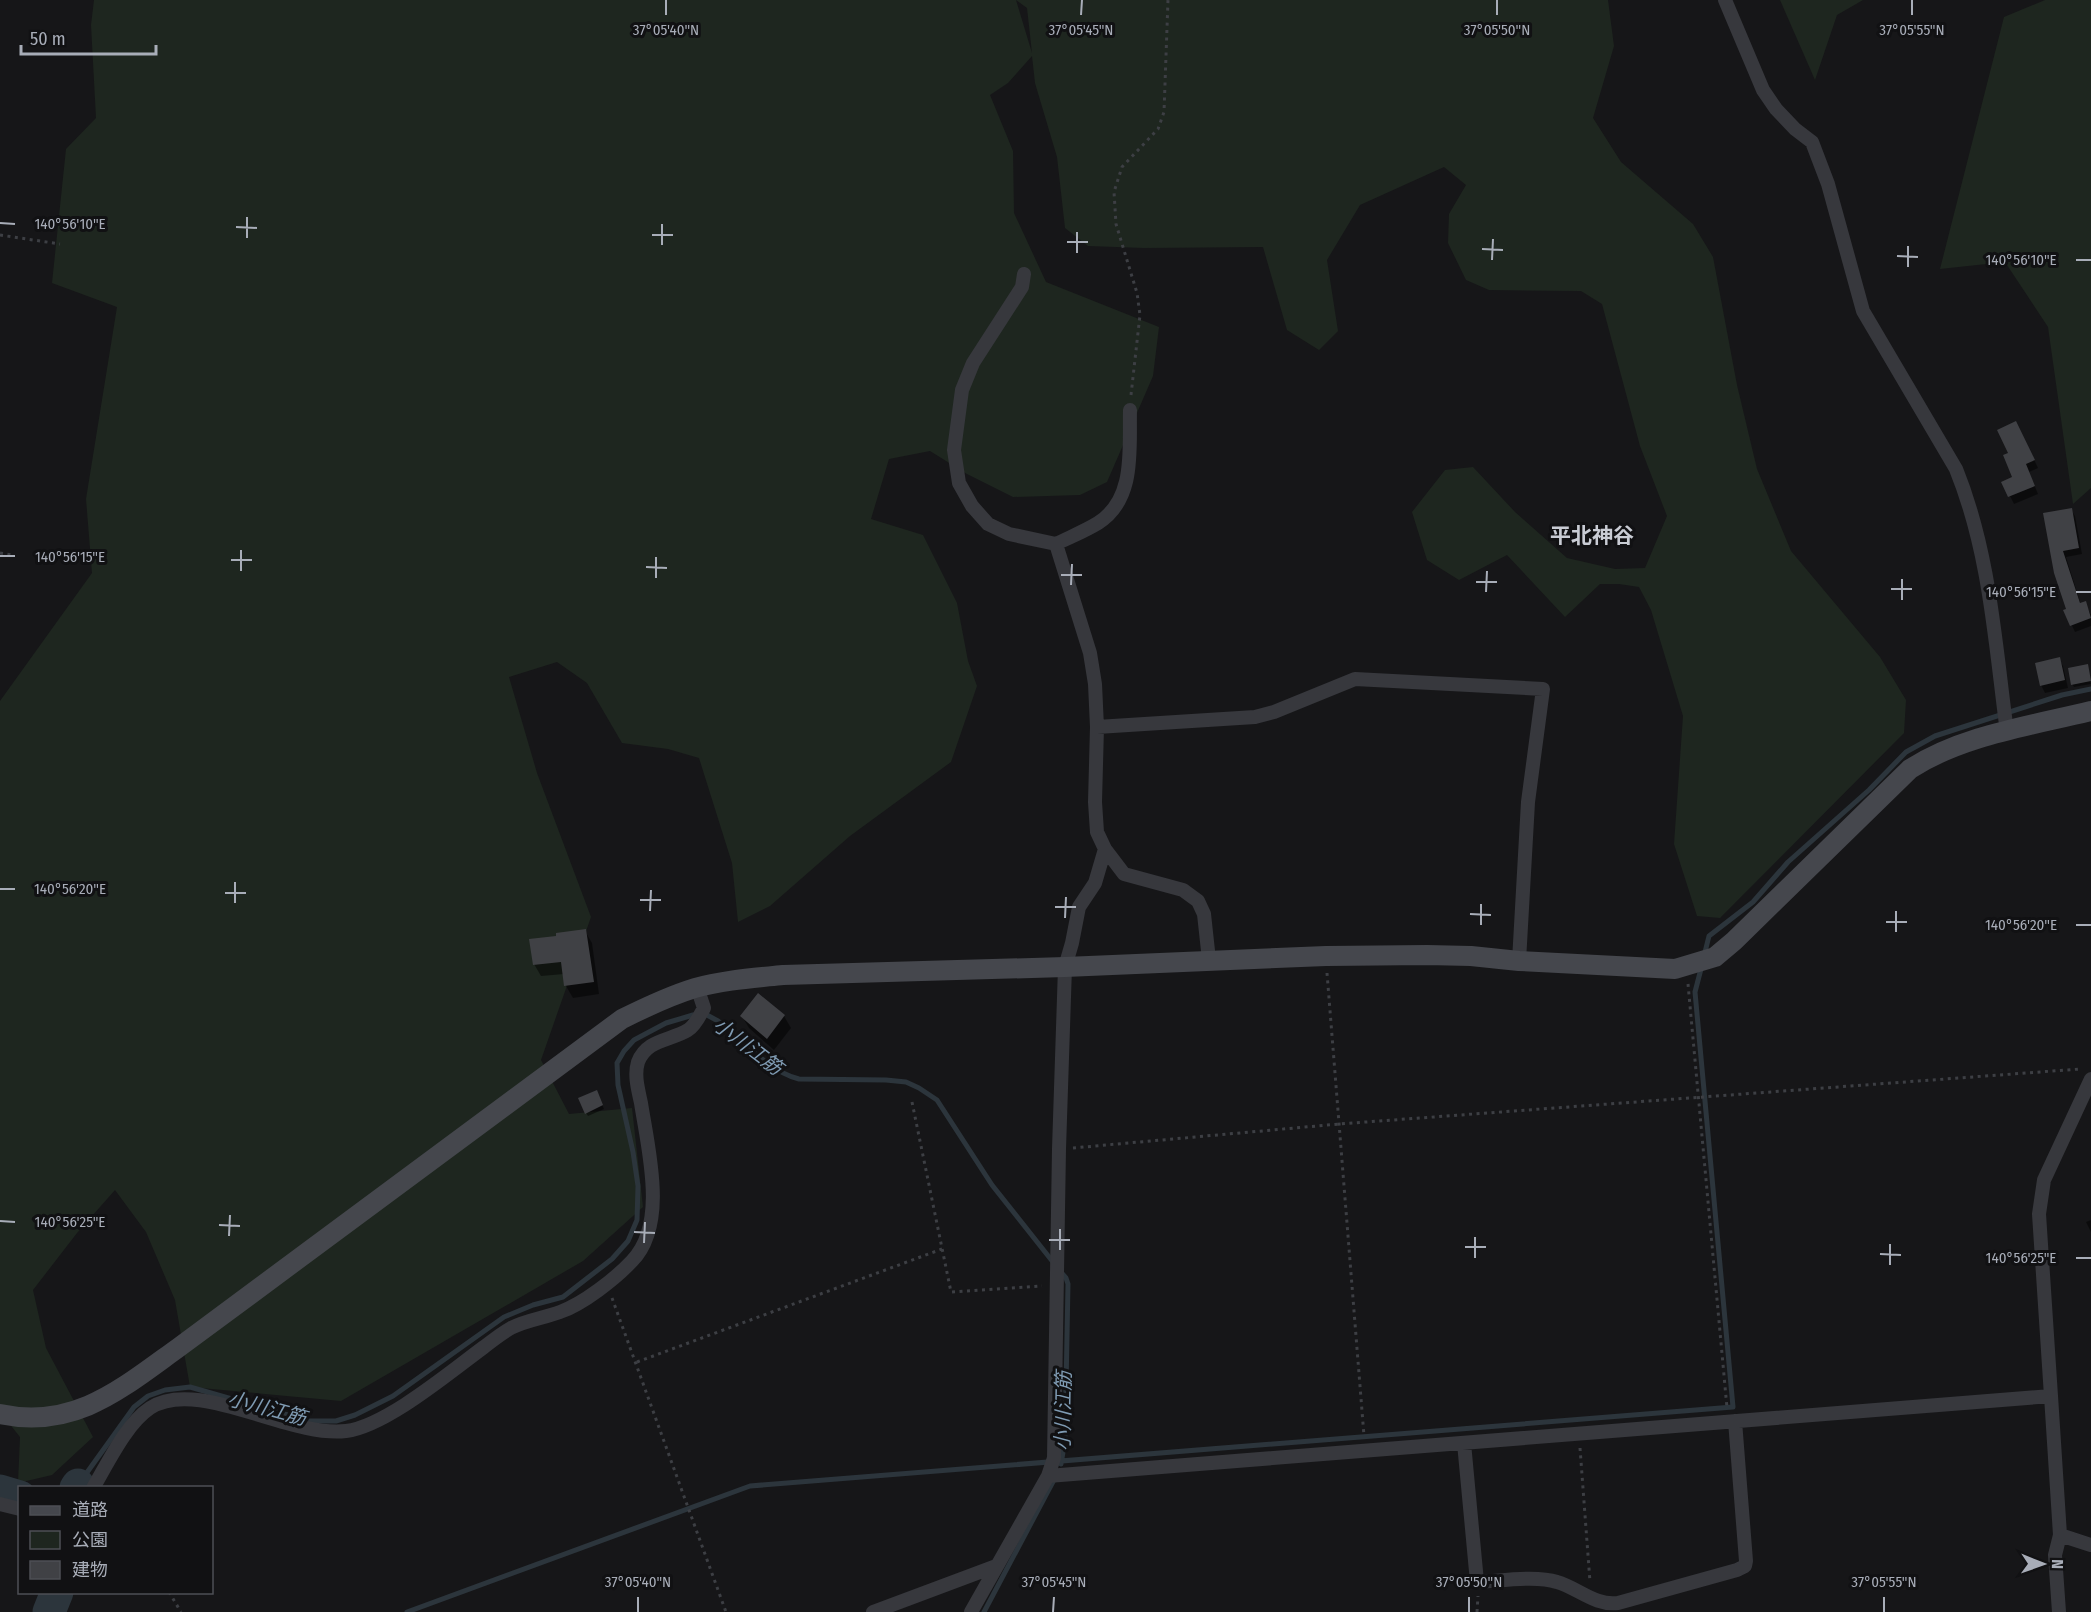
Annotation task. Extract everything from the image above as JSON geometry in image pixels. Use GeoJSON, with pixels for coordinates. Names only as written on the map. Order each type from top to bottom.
{"type":"FeatureCollection","features":[{"type":"Feature","properties":{"kind":"street"},"geometry":{"type":"LineString","coordinates":[[1725,0],[1763,90],[1776,109],[1795,129],[1812,142],[1828,184],[1863,311],[1956,469],[1968,498],[1979,537],[1992,612],[2005,720]]}},
{"type":"Feature","properties":{"kind":"street"},"geometry":{"type":"LineString","coordinates":[[1024,274],[1022,287],[973,363],[962,390],[954,450],[959,483],[972,506],[988,524],[1009,534],[1056,544],[1100,522],[1119,504],[1128,478],[1130,410]]}},
{"type":"Feature","properties":{"kind":"street"},"geometry":{"type":"LineString","coordinates":[[1056,544],[1090,653],[1095,684],[1097,832],[1124,874],[1183,890],[1198,901],[1204,914],[1209,960]]}},
{"type":"Feature","properties":{"kind":"street"},"geometry":{"type":"LineString","coordinates":[[1097,727],[1255,717],[1274,712],[1354,679],[1543,689],[1528,802],[1519,961]]}},
{"type":"Feature","properties":{"kind":"street"},"geometry":{"type":"LineString","coordinates":[[0,1414],[20,1418],[70,1414],[103,1399],[178,1348],[622,1019],[657,1001],[697,987],[783,975],[1065,967],[1326,956],[1470,956],[1659,970],[1686,967],[1715,957],[1734,941],[1910,769],[1932,755],[2005,720],[2091,711]]}},
{"type":"Feature","properties":{"kind":"street"},"geometry":{"type":"LineString","coordinates":[[971,1612],[1054,1471],[1059,1149],[1065,967],[1079,907],[1095,883],[1106,849]]}},
{"type":"Feature","properties":{"kind":"street"},"geometry":{"type":"LineString","coordinates":[[94,1486],[120,1442],[151,1408],[169,1401],[208,1402],[312,1429],[344,1432],[358,1429],[381,1419],[429,1388],[510,1328],[562,1311],[581,1301],[633,1260],[645,1242],[653,1214],[651,1168],[636,1077],[638,1062],[646,1049],[657,1042],[688,1030],[694,1024],[704,1008],[697,987]]}},
{"type":"Feature","properties":{"kind":"street"},"geometry":{"type":"LineString","coordinates":[[2059,1612],[2055,1555],[2060,1535],[2039,1214],[2044,1179],[2091,1079]]}},
{"type":"Feature","properties":{"kind":"street"},"geometry":{"type":"LineString","coordinates":[[1054,1471],[1464,1443],[2051,1396]]}},
{"type":"Feature","properties":{"kind":"street"},"geometry":{"type":"LineString","coordinates":[[1464,1443],[1477,1582],[1542,1579],[1557,1581],[1607,1604],[1618,1603],[1737,1570],[1744,1566],[1746,1561],[1734,1421]]}},
{"type":"Feature","properties":{"kind":"street"},"geometry":{"type":"LineString","coordinates":[[0,1504],[18,1508]]}},
{"type":"Feature","properties":{"kind":"street"},"geometry":{"type":"LineString","coordinates":[[2060,1535],[2091,1545]]}},
{"type":"Feature","properties":{"kind":"street"},"geometry":{"type":"LineString","coordinates":[[873,1612],[996,1566]]}},
{"type":"Feature","properties":{"kind":"path"},"geometry":{"type":"LineString","coordinates":[[1130,410],[1140,315],[1137,293],[1116,224],[1114,192],[1122,167],[1158,129],[1164,112],[1168,0]]}},
{"type":"Feature","properties":{"kind":"path"},"geometry":{"type":"LineString","coordinates":[[0,235],[60,244]]}},
{"type":"Feature","properties":{"kind":"path"},"geometry":{"type":"LineString","coordinates":[[0,553],[12,555]]}},
{"type":"Feature","properties":{"kind":"path"},"geometry":{"type":"LineString","coordinates":[[1326,956],[1364,1430]]}},
{"type":"Feature","properties":{"kind":"path"},"geometry":{"type":"LineString","coordinates":[[1686,967],[1726,1403]]}},
{"type":"Feature","properties":{"kind":"path"},"geometry":{"type":"LineString","coordinates":[[1059,1149],[1339,1124],[2091,1068]]}},
{"type":"Feature","properties":{"kind":"path"},"geometry":{"type":"LineString","coordinates":[[912,1102],[951,1292],[1057,1280]]}},
{"type":"Feature","properties":{"kind":"path"},"geometry":{"type":"LineString","coordinates":[[637,1362],[942,1249]]}},
{"type":"Feature","properties":{"kind":"path"},"geometry":{"type":"LineString","coordinates":[[606,1282],[726,1612]]}},
{"type":"Feature","properties":{"kind":"path"},"geometry":{"type":"LineString","coordinates":[[1579,1434],[1591,1598]]}},
{"type":"Feature","properties":{"kind":"path"},"geometry":{"type":"LineString","coordinates":[[170,1594],[182,1612]]}},
{"type":"Feature","properties":{"kind":"green space"},"geometry":{"type":"Polygon","coordinates":[[[94,0],[1016,0],[1608,0],[1614,46],[1593,118],[1621,162],[1693,224],[1713,257],[1737,385],[1757,469],[1791,551],[1880,657],[1906,700],[1904,733],[1720,918],[1697,916],[1674,844],[1683,716],[1651,610],[1639,587],[1600,584],[1565,617],[1507,555],[1459,580],[1427,560],[1412,512],[1445,470],[1473,467],[1515,512],[1567,558],[1615,569],[1645,568],[1667,516],[1640,446],[1602,304],[1581,291],[1489,290],[1466,280],[1448,243],[1449,214],[1466,185],[1444,167],[1360,205],[1327,260],[1338,331],[1319,350],[1287,330],[1263,247],[1088,246],[1065,228],[1057,157],[1035,83],[1032,56],[1008,83],[990,95],[1013,151],[1014,213],[1046,282],[1159,327],[1153,376],[1107,482],[1080,495],[1013,497],[967,474],[930,451],[889,459],[871,519],[923,535],[957,603],[968,661],[977,686],[951,762],[850,836],[770,906],[738,922],[732,863],[699,758],[668,749],[622,743],[587,683],[557,662],[509,677],[537,773],[591,917],[541,1060],[569,1114],[632,1108],[643,1207],[583,1261],[341,1401],[190,1387],[175,1300],[146,1232],[115,1190],[77,1233],[33,1290],[46,1348],[93,1437],[52,1475],[18,1483],[20,1437],[0,1412],[0,701],[92,573],[86,499],[117,307],[52,283],[66,149],[96,118],[91,25],[94,0]],[[1016,0],[1032,53],[1027,8],[1016,0]]]}},
{"type":"Feature","properties":{"kind":"green space"},"geometry":{"type":"Polygon","coordinates":[[[1780,0],[1863,0],[1837,15],[1815,80],[1780,0]]]}},
{"type":"Feature","properties":{"kind":"green space"},"geometry":{"type":"Polygon","coordinates":[[[2045,0],[2091,0],[2091,488],[2073,504],[2048,327],[2005,262],[1940,269],[2004,17],[2045,0]]]}},
{"type":"Feature","properties":{"kind":"building"},"geometry":{"type":"Polygon","coordinates":[[[2016,421],[2035,460],[2026,464],[2035,486],[2008,497],[2001,482],[2012,477],[2003,455],[2008,453],[1997,430],[2016,421]]]}},
{"type":"Feature","properties":{"kind":"building"},"geometry":{"type":"Polygon","coordinates":[[[2072,508],[2079,548],[2063,551],[2080,603],[2086,601],[2091,618],[2070,626],[2063,610],[2066,609],[2054,573],[2043,513],[2072,508]]]}},
{"type":"Feature","properties":{"kind":"building"},"geometry":{"type":"Polygon","coordinates":[[[2060,657],[2065,680],[2040,686],[2035,663],[2060,657]]]}},
{"type":"Feature","properties":{"kind":"building"},"geometry":{"type":"Polygon","coordinates":[[[2088,664],[2091,681],[2071,685],[2068,668],[2088,664]]]}},
{"type":"Feature","properties":{"kind":"building"},"geometry":{"type":"Polygon","coordinates":[[[586,929],[594,982],[564,986],[561,962],[533,965],[529,939],[586,929]]]}},
{"type":"Feature","properties":{"kind":"building"},"geometry":{"type":"Polygon","coordinates":[[[758,993],[785,1015],[767,1039],[740,1016],[758,993]]]}},
{"type":"Feature","properties":{"kind":"building"},"geometry":{"type":"Polygon","coordinates":[[[597,1090],[603,1105],[585,1114],[578,1098],[597,1090]]]}},
{"type":"Feature","properties":{"kind":"waterway"},"geometry":{"type":"LineString","coordinates":[[1704,956],[1709,936],[1753,902],[1788,862],[1869,790],[1906,752],[1935,736],[2062,695],[2091,689]]}},
{"type":"Feature","properties":{"kind":"waterway"},"geometry":{"type":"LineString","coordinates":[[407,1612],[750,1486],[1733,1407],[1695,992],[1702,965]]}},
{"type":"Feature","properties":{"kind":"waterway","name":"小川江筋"},"geometry":{"type":"LineString","coordinates":[[78,1485],[134,1407],[148,1396],[165,1390],[190,1387],[309,1421],[336,1421],[355,1415],[393,1396],[504,1317],[533,1305],[563,1297],[612,1259],[628,1241],[637,1220],[638,1186],[618,1085],[617,1063],[634,1040],[666,1023],[693,1015],[707,1015],[718,1021],[777,1070],[799,1079],[906,1082],[937,1100],[992,1185],[1053,1262]]}},
{"type":"Feature","properties":{"kind":"waterway","name":"小川江筋"},"geometry":{"type":"LineString","coordinates":[[1059,1270],[1068,1284],[1065,1440],[1061,1464]]}},
{"type":"Feature","properties":{"kind":"waterway","name":"小川江筋"},"geometry":{"type":"LineString","coordinates":[[984,1612],[1056,1476]]}},
{"type":"Feature","properties":{"kind":"waterway"},"geometry":{"type":"LineString","coordinates":[[0,1491],[18,1496]]}},
{"type":"Feature","properties":{"kind":"waterway"},"geometry":{"type":"LineString","coordinates":[[49,1612],[56,1594]]}},
{"type":"Feature","properties":{"kind":"district","name":"平北神谷"},"geometry":{"type":"Point","coordinates":[1592,536]}}]}
